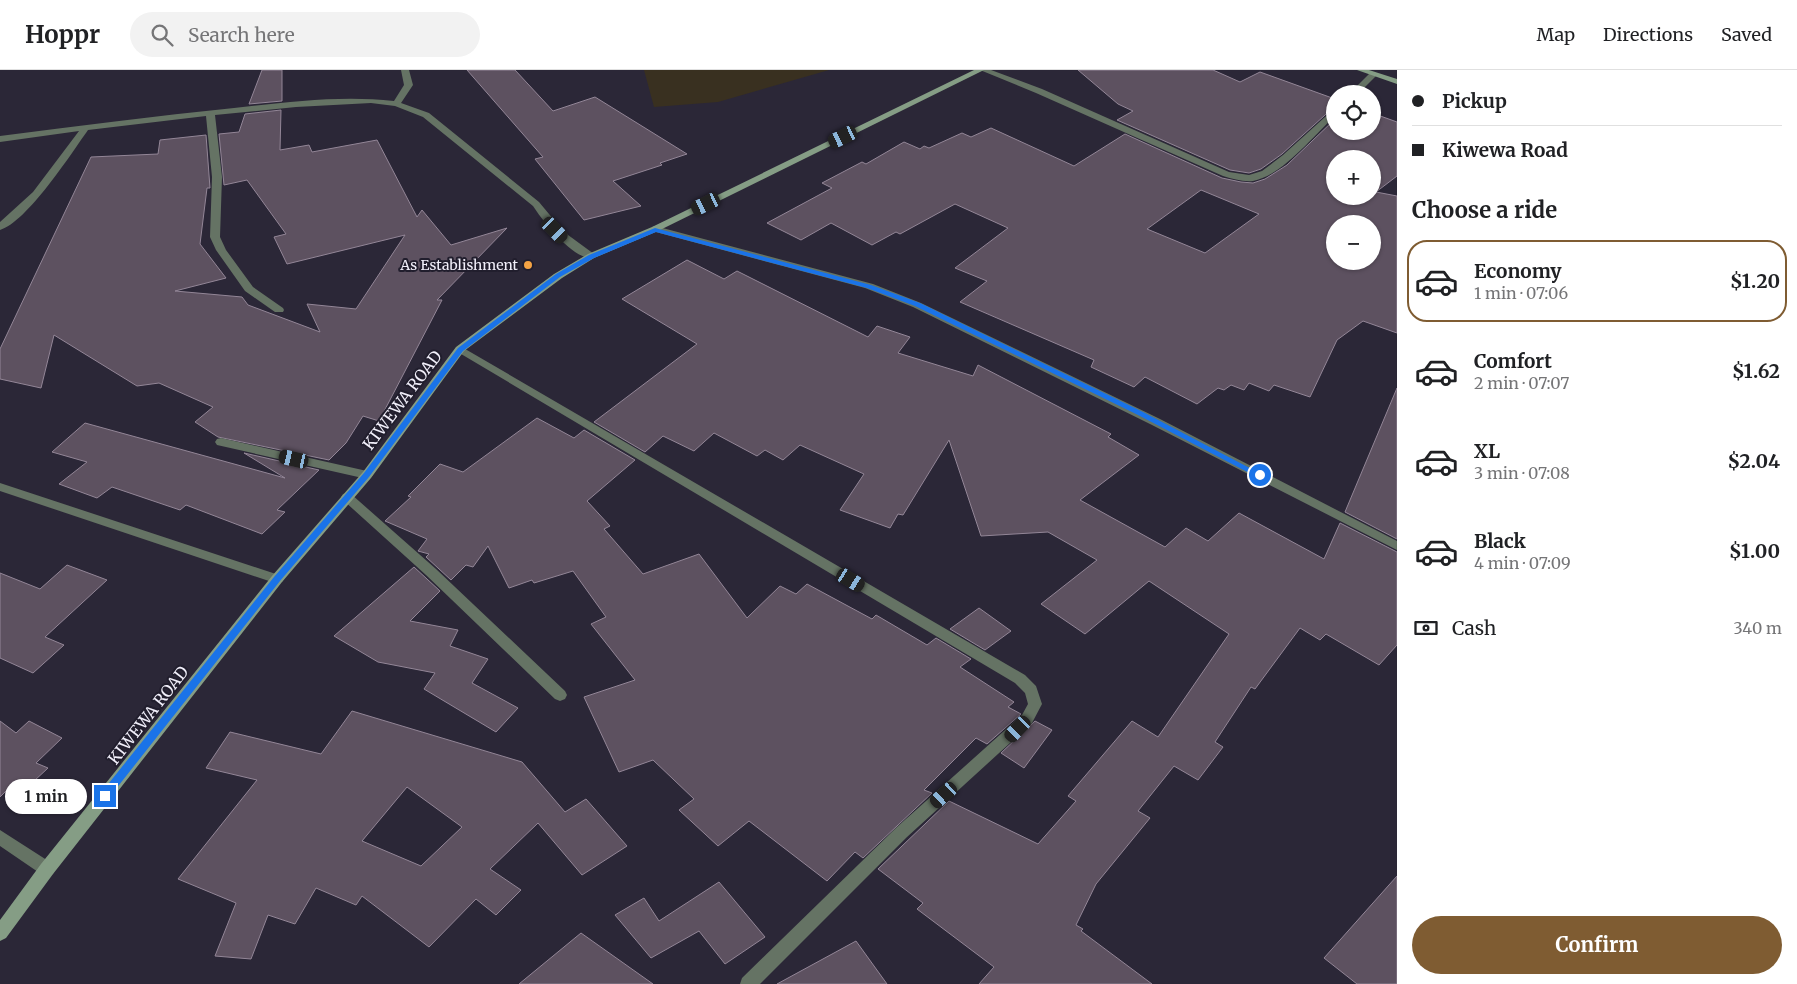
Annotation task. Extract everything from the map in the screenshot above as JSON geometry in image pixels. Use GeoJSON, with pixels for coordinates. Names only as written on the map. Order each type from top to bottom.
{"type":"FeatureCollection","features":[{"type":"Feature","properties":{"kind":"street"},"geometry":{"type":"LineString","coordinates":[[396,104],[408,89],[410,81],[405,70]]}},
{"type":"Feature","properties":{"kind":"street","name":"KIWEWA ROAD"},"geometry":{"type":"LineString","coordinates":[[0,933],[47,869],[277,579],[367,475],[460,349],[558,276],[592,256],[655,230],[980,70]]}},
{"type":"Feature","properties":{"kind":"street"},"geometry":{"type":"LineString","coordinates":[[984,70],[1038,91],[1226,174],[1238,177],[1255,178],[1270,170],[1326,118]]}},
{"type":"Feature","properties":{"kind":"street"},"geometry":{"type":"LineString","coordinates":[[1361,70],[1397,82]]}},
{"type":"Feature","properties":{"kind":"street"},"geometry":{"type":"LineString","coordinates":[[1362,85],[1373,75]]}},
{"type":"Feature","properties":{"kind":"street"},"geometry":{"type":"LineString","coordinates":[[0,139],[210,112],[330,102],[371,101],[396,104],[426,115],[536,204],[547,222],[564,239],[592,256]]}},
{"type":"Feature","properties":{"kind":"street"},"geometry":{"type":"LineString","coordinates":[[210,112],[217,177],[215,237],[221,250],[249,289],[279,310]]}},
{"type":"Feature","properties":{"kind":"street"},"geometry":{"type":"LineString","coordinates":[[0,227],[12,219],[38,192],[86,127]]}},
{"type":"Feature","properties":{"kind":"street"},"geometry":{"type":"LineString","coordinates":[[655,230],[869,286],[918,305],[1156,422],[1397,546]]}},
{"type":"Feature","properties":{"kind":"street"},"geometry":{"type":"LineString","coordinates":[[460,349],[1020,679],[1031,690],[1035,704],[1027,719],[902,832],[748,984]]}},
{"type":"Feature","properties":{"kind":"street"},"geometry":{"type":"LineString","coordinates":[[220,442],[367,475]]}},
{"type":"Feature","properties":{"kind":"street"},"geometry":{"type":"LineString","coordinates":[[0,486],[277,579]]}},
{"type":"Feature","properties":{"kind":"street"},"geometry":{"type":"LineString","coordinates":[[347,497],[431,572],[560,694]]}},
{"type":"Feature","properties":{"kind":"street"},"geometry":{"type":"LineString","coordinates":[[0,837],[47,869]]}},
{"type":"Feature","properties":{"kind":"shaded area"},"geometry":{"type":"Polygon","coordinates":[[[644,70],[829,70],[718,102],[654,107],[644,70]]]}},
{"type":"Feature","properties":{"kind":"building"},"geometry":{"type":"Polygon","coordinates":[[[262,70],[282,70],[282,101],[249,104],[262,70]]]}},
{"type":"Feature","properties":{"kind":"building"},"geometry":{"type":"Polygon","coordinates":[[[467,70],[515,70],[553,111],[595,97],[687,154],[660,163],[662,165],[613,181],[641,206],[584,220],[535,159],[543,157],[467,70]]]}},
{"type":"Feature","properties":{"kind":"building"},"geometry":{"type":"Polygon","coordinates":[[[1078,70],[1213,70],[1240,82],[1260,72],[1326,96],[1326,114],[1282,154],[1261,169],[1249,173],[1230,170],[1117,120],[1133,111],[1118,104],[1078,70]]]}},
{"type":"Feature","properties":{"kind":"building"},"geometry":{"type":"Polygon","coordinates":[[[281,110],[280,150],[309,145],[312,152],[377,140],[417,217],[422,210],[451,245],[507,228],[437,300],[442,300],[379,421],[363,416],[346,443],[329,460],[218,437],[195,422],[213,407],[159,383],[137,386],[54,335],[41,388],[0,379],[0,349],[91,157],[158,154],[160,140],[206,135],[210,188],[207,188],[200,244],[226,278],[175,291],[242,297],[248,305],[320,332],[307,304],[356,309],[405,235],[287,264],[274,237],[286,234],[247,180],[224,185],[219,134],[239,132],[245,114],[281,110]]]}},
{"type":"Feature","properties":{"kind":"building"},"geometry":{"type":"Polygon","coordinates":[[[1381,116],[1397,122],[1397,176],[1381,188],[1381,150],[1326,150],[1326,205],[1381,205],[1381,193],[1397,196],[1397,333],[1363,321],[1337,340],[1310,397],[1274,385],[1269,391],[1249,383],[1244,390],[1231,385],[1224,390],[1218,388],[1197,404],[1145,377],[1134,387],[1091,367],[1094,360],[960,302],[987,281],[955,268],[1008,228],[955,204],[900,234],[896,232],[872,245],[831,223],[801,240],[767,223],[832,188],[822,183],[862,162],[866,164],[904,142],[920,149],[924,146],[929,148],[962,133],[971,137],[991,128],[1074,166],[1125,134],[1222,178],[1241,182],[1253,183],[1265,179],[1287,165],[1326,128],[1326,140],[1381,140],[1381,116]],[[1201,190],[1147,229],[1205,253],[1259,214],[1201,190]]]}},
{"type":"Feature","properties":{"kind":"building"},"geometry":{"type":"Polygon","coordinates":[[[687,260],[724,279],[737,271],[868,337],[877,326],[910,337],[898,353],[973,376],[978,365],[1111,434],[1108,437],[1139,455],[1080,500],[1165,547],[1186,528],[1208,541],[1239,513],[1324,559],[1340,523],[1397,552],[1397,645],[1379,665],[1326,634],[1320,640],[1300,628],[1255,689],[1251,687],[1215,742],[1223,747],[1198,780],[1174,766],[1138,811],[1150,818],[1096,884],[1076,925],[1083,929],[1081,931],[1152,984],[979,984],[994,967],[917,909],[923,903],[878,869],[949,801],[1038,844],[1076,801],[1068,796],[1132,721],[1158,737],[1229,634],[1149,581],[1085,634],[1041,604],[1097,560],[1048,532],[981,536],[949,440],[903,515],[898,514],[890,528],[840,510],[864,474],[800,445],[783,460],[765,450],[757,456],[714,433],[694,451],[663,436],[645,452],[594,422],[697,344],[622,299],[687,260]]]}},
{"type":"Feature","properties":{"kind":"building"},"geometry":{"type":"Polygon","coordinates":[[[1397,388],[1397,539],[1345,512],[1397,388]]]}},
{"type":"Feature","properties":{"kind":"building"},"geometry":{"type":"Polygon","coordinates":[[[537,418],[574,438],[584,430],[635,460],[587,501],[610,526],[604,529],[643,574],[699,554],[747,618],[780,586],[796,594],[807,584],[872,619],[876,615],[927,645],[936,638],[971,659],[960,667],[1014,702],[1008,707],[1021,714],[987,744],[976,738],[924,790],[932,793],[863,858],[855,852],[827,881],[749,821],[718,846],[679,810],[694,799],[653,760],[619,772],[584,697],[635,680],[591,624],[606,617],[573,571],[534,583],[532,580],[509,588],[488,546],[473,567],[466,565],[451,580],[426,557],[429,554],[418,551],[427,539],[385,521],[411,497],[408,496],[440,464],[463,472],[537,418]]]}},
{"type":"Feature","properties":{"kind":"building"},"geometry":{"type":"Polygon","coordinates":[[[85,423],[285,478],[244,453],[319,470],[277,510],[285,512],[262,534],[186,505],[180,510],[112,487],[97,498],[59,484],[87,462],[52,452],[85,423]]]}},
{"type":"Feature","properties":{"kind":"building"},"geometry":{"type":"Polygon","coordinates":[[[67,565],[107,580],[45,637],[64,645],[33,673],[0,658],[0,573],[40,589],[67,565]]]}},
{"type":"Feature","properties":{"kind":"building"},"geometry":{"type":"Polygon","coordinates":[[[414,567],[440,591],[410,621],[458,630],[450,646],[488,659],[472,683],[518,708],[496,732],[424,689],[435,673],[378,662],[334,636],[414,567]]]}},
{"type":"Feature","properties":{"kind":"building"},"geometry":{"type":"Polygon","coordinates":[[[979,608],[1011,631],[985,650],[950,629],[979,608]]]}},
{"type":"Feature","properties":{"kind":"building"},"geometry":{"type":"Polygon","coordinates":[[[352,711],[522,762],[565,812],[586,799],[627,846],[582,875],[538,823],[490,869],[521,890],[496,915],[476,899],[429,947],[362,896],[356,905],[316,888],[295,924],[268,915],[251,959],[215,956],[236,903],[178,879],[257,780],[206,768],[230,732],[321,754],[352,711]],[[407,787],[362,841],[421,866],[462,827],[407,787]]]}},
{"type":"Feature","properties":{"kind":"building"},"geometry":{"type":"Polygon","coordinates":[[[0,721],[16,733],[29,721],[62,738],[36,763],[48,768],[18,796],[7,790],[0,797],[0,721]]]}},
{"type":"Feature","properties":{"kind":"building"},"geometry":{"type":"Polygon","coordinates":[[[1035,721],[1052,730],[1024,768],[1001,753],[1035,721]]]}},
{"type":"Feature","properties":{"kind":"building"},"geometry":{"type":"Polygon","coordinates":[[[1397,876],[1397,984],[1357,984],[1324,958],[1397,876]]]}},
{"type":"Feature","properties":{"kind":"building"},"geometry":{"type":"Polygon","coordinates":[[[719,882],[765,937],[725,964],[699,931],[651,958],[615,915],[644,898],[659,921],[719,882]]]}},
{"type":"Feature","properties":{"kind":"building"},"geometry":{"type":"Polygon","coordinates":[[[581,933],[653,984],[519,984],[581,933]]]}},
{"type":"Feature","properties":{"kind":"building"},"geometry":{"type":"Polygon","coordinates":[[[856,941],[887,984],[777,984],[856,941]]]}},
{"type":"Feature","properties":{"kind":"place","name":"As Establishment"},"geometry":{"type":"Point","coordinates":[528,265]}},
{"type":"Feature","properties":{"kind":"route"},"geometry":{"type":"LineString","coordinates":[[105,796],[277,579],[367,475],[460,349],[558,276],[592,256],[655,230],[869,286],[918,305],[1260,475]]}}]}
